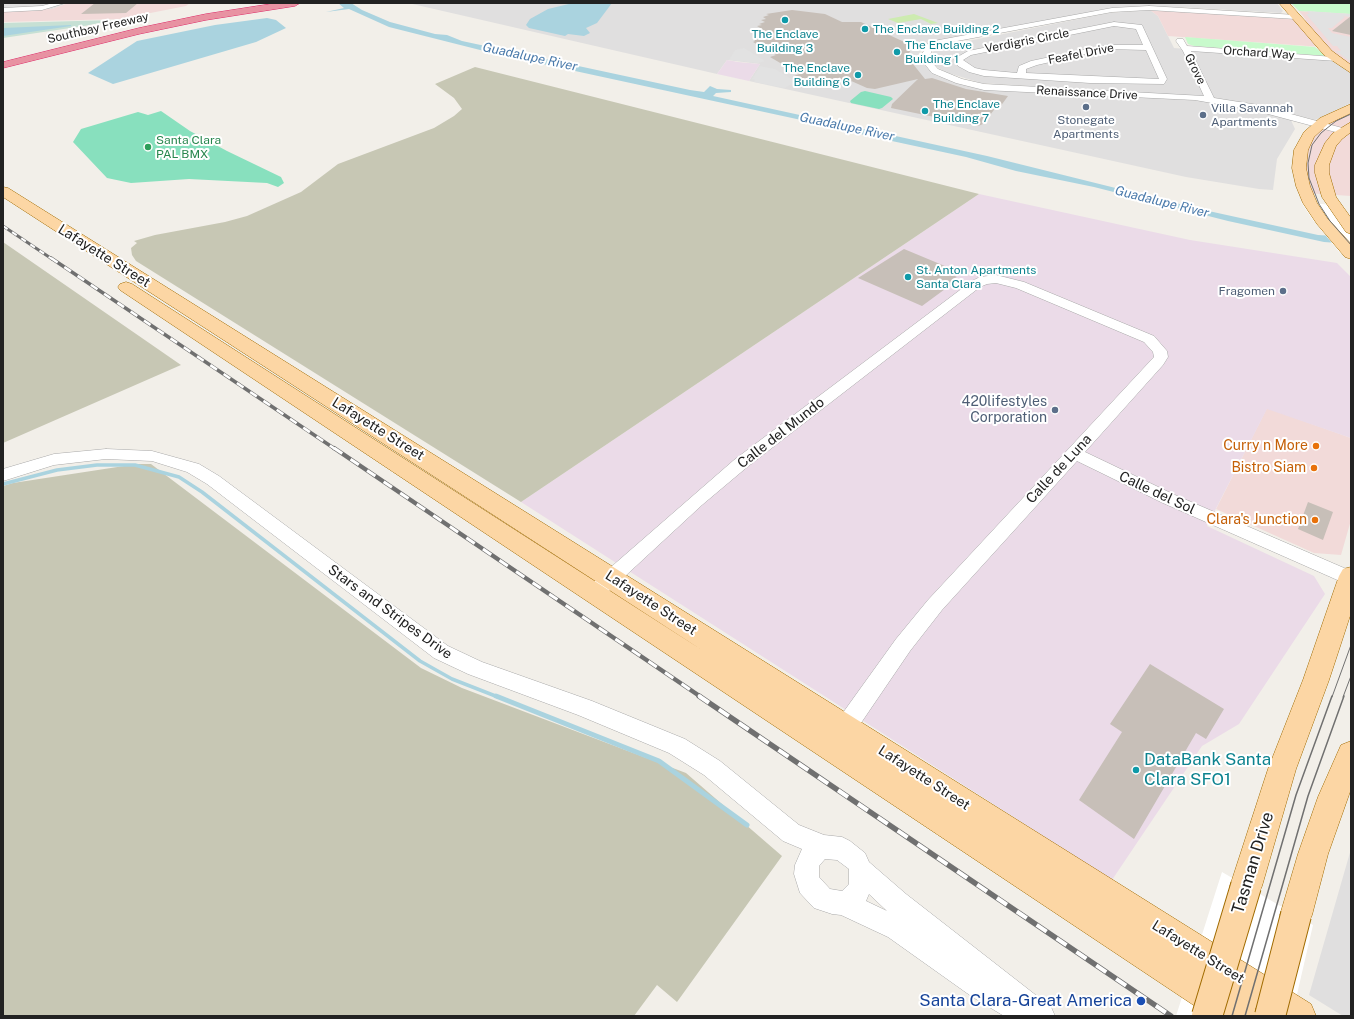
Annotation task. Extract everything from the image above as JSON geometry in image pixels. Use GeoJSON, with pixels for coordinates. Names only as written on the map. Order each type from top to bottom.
{"type":"FeatureCollection","features":[{"type":"Feature","properties":{"kind":"highway","name":"Southbay Freeway"},"geometry":{"type":"LineString","coordinates":[[3,65],[170,21],[252,3]]}},
{"type":"Feature","properties":{"kind":"highway","name":"Southbay Freeway"},"geometry":{"type":"LineString","coordinates":[[3,57],[94,34],[170,21],[295,3]]}},
{"type":"Feature","properties":{"kind":"highway"},"geometry":{"type":"LineString","coordinates":[[62,39],[144,21],[170,21]]}},
{"type":"Feature","properties":{"kind":"highway"},"geometry":{"type":"LineString","coordinates":[[3,70],[170,21]]}},
{"type":"Feature","properties":{"kind":"main road"},"geometry":{"type":"LineString","coordinates":[[1284,3],[1334,59],[1351,70]]}},
{"type":"Feature","properties":{"kind":"main road"},"geometry":{"type":"LineString","coordinates":[[1351,108],[1334,115],[1319,124],[1306,138],[1299,159],[1300,178],[1310,203],[1322,221],[1351,254]]}},
{"type":"Feature","properties":{"kind":"main road"},"geometry":{"type":"LineString","coordinates":[[1347,128],[1330,146],[1322,165],[1323,181],[1334,205],[1351,229]]}},
{"type":"Feature","properties":{"kind":"main road","name":"Lafayette Street"},"geometry":{"type":"LineString","coordinates":[[3,191],[603,585],[838,737],[1299,1016]]}},
{"type":"Feature","properties":{"kind":"main road","name":"Lafayette Street"},"geometry":{"type":"LineString","coordinates":[[3,207],[603,585]]}},
{"type":"Feature","properties":{"kind":"main road","name":"Tasman Drive"},"geometry":{"type":"LineString","coordinates":[[1207,1016],[1282,769],[1316,680],[1351,578]]}},
{"type":"Feature","properties":{"kind":"main road","name":"Lafayette Street"},"geometry":{"type":"LineString","coordinates":[[838,737],[1241,1016]]}},
{"type":"Feature","properties":{"kind":"main road"},"geometry":{"type":"LineString","coordinates":[[1270,1016],[1313,854],[1333,797],[1351,754]]}},
{"type":"Feature","properties":{"kind":"street"},"geometry":{"type":"LineString","coordinates":[[3,10],[42,8],[60,3]]}},
{"type":"Feature","properties":{"kind":"street","name":"Renaissance Drive"},"geometry":{"type":"LineString","coordinates":[[1296,17],[1158,8],[1112,10],[939,42],[931,45],[924,58],[928,65],[950,78],[972,84],[998,88],[1206,99],[1258,108],[1319,124],[1347,128]]}},
{"type":"Feature","properties":{"kind":"street"},"geometry":{"type":"LineString","coordinates":[[1047,23],[1070,33]]}},
{"type":"Feature","properties":{"kind":"street","name":"Verdigris Circle"},"geometry":{"type":"LineString","coordinates":[[1133,23],[1139,27],[1149,48],[1162,80],[1161,82],[1090,80],[989,73],[972,70],[961,64],[958,59],[968,53],[1070,33],[1114,24],[1133,23]]}},
{"type":"Feature","properties":{"kind":"street","name":"Grove"},"geometry":{"type":"LineString","coordinates":[[1179,39],[1185,48],[1206,99]]}},
{"type":"Feature","properties":{"kind":"street","name":"Feafel Drive"},"geometry":{"type":"LineString","coordinates":[[1021,75],[1022,68],[1027,65],[1081,53],[1114,47],[1149,48]]}},
{"type":"Feature","properties":{"kind":"street","name":"Orchard Way"},"geometry":{"type":"LineString","coordinates":[[1185,48],[1334,59]]}},
{"type":"Feature","properties":{"kind":"street"},"geometry":{"type":"LineString","coordinates":[[1081,53],[1097,59]]}},
{"type":"Feature","properties":{"kind":"street"},"geometry":{"type":"LineString","coordinates":[[1090,80],[1096,92]]}},
{"type":"Feature","properties":{"kind":"street","name":"Calle de Luna"},"geometry":{"type":"LineString","coordinates":[[838,737],[903,645],[935,605],[1161,357],[1160,351],[1152,342],[1140,333],[1020,285],[996,279],[984,280],[976,284]]}},
{"type":"Feature","properties":{"kind":"street","name":"Calle del Mundo"},"geometry":{"type":"LineString","coordinates":[[603,585],[696,501],[740,464],[976,284]]}},
{"type":"Feature","properties":{"kind":"street","name":"Calle del Sol"},"geometry":{"type":"LineString","coordinates":[[1074,453],[1176,503],[1351,578]]}},
{"type":"Feature","properties":{"kind":"street","name":"Stars and Stripes Drive"},"geometry":{"type":"LineString","coordinates":[[3,475],[54,460],[106,454],[152,456],[167,459],[193,468],[213,480],[436,649],[475,668],[585,708],[677,746],[712,768],[791,834],[824,847],[842,849],[857,861],[861,870],[897,903],[1042,1016]]}},
{"type":"Feature","properties":{"kind":"street","name":"Stars and Stripes Drive"},"geometry":{"type":"LineString","coordinates":[[791,834],[807,865],[806,874],[809,884],[823,899],[842,903],[897,928],[980,987],[1028,1016]]}},
{"type":"Feature","properties":{"kind":"street"},"geometry":{"type":"LineString","coordinates":[[807,865],[811,856],[816,850],[824,847]]}},
{"type":"Feature","properties":{"kind":"street"},"geometry":{"type":"LineString","coordinates":[[842,903],[850,900],[856,895],[862,879],[861,870]]}},
{"type":"Feature","properties":{"kind":"shaded area"},"geometry":{"type":"Polygon","coordinates":[[[3,3],[68,3],[52,9],[3,11],[3,3]]]}},
{"type":"Feature","properties":{"kind":"shaded area"},"geometry":{"type":"Polygon","coordinates":[[[68,3],[190,3],[186,6],[120,19],[3,22],[3,11],[52,9],[68,3]]]}},
{"type":"Feature","properties":{"kind":"shaded area"},"geometry":{"type":"Polygon","coordinates":[[[408,3],[1277,3],[1283,11],[1281,13],[1176,7],[1129,7],[937,42],[923,48],[918,55],[919,60],[937,76],[990,88],[1208,101],[1290,118],[1295,129],[1277,159],[1273,190],[1259,189],[1186,177],[749,81],[760,64],[727,60],[717,74],[408,3]]]}},
{"type":"Feature","properties":{"kind":"shaded area"},"geometry":{"type":"Polygon","coordinates":[[[1150,10],[1158,16],[1174,48],[1330,60],[1351,72],[1351,103],[1315,120],[1265,107],[1216,98],[981,83],[945,72],[934,65],[931,59],[931,54],[935,50],[953,44],[1109,13],[1150,10]]]}},
{"type":"Feature","properties":{"kind":"shaded area"},"geometry":{"type":"Polygon","coordinates":[[[1150,10],[1306,20],[1299,11],[1351,14],[1351,70],[1322,47],[1168,36],[1158,16],[1150,10]]]}},
{"type":"Feature","properties":{"kind":"shaded area"},"geometry":{"type":"Polygon","coordinates":[[[1307,11],[1351,14],[1351,17],[1342,16],[1345,17],[1332,28],[1328,28],[1332,33],[1351,37],[1351,62],[1336,51],[1341,51],[1337,46],[1333,46],[1306,14],[1309,14],[1307,11]]]}},
{"type":"Feature","properties":{"kind":"shaded area"},"geometry":{"type":"Polygon","coordinates":[[[115,20],[84,26],[3,38],[3,23],[115,20]]]}},
{"type":"Feature","properties":{"kind":"shaded area"},"geometry":{"type":"Polygon","coordinates":[[[744,48],[765,61],[758,63],[729,60],[735,50],[744,48]]]}},
{"type":"Feature","properties":{"kind":"shaded area"},"geometry":{"type":"Polygon","coordinates":[[[727,60],[760,64],[749,81],[717,74],[727,60]]]}},
{"type":"Feature","properties":{"kind":"shaded area"},"geometry":{"type":"Polygon","coordinates":[[[760,66],[775,69],[798,83],[785,88],[754,82],[755,80],[752,79],[760,66]]]}},
{"type":"Feature","properties":{"kind":"shaded area"},"geometry":{"type":"Polygon","coordinates":[[[475,67],[979,194],[521,502],[136,261],[132,255],[131,248],[137,243],[134,241],[155,235],[225,222],[247,216],[301,192],[338,164],[434,128],[454,116],[462,109],[454,98],[435,84],[475,67]]]}},
{"type":"Feature","properties":{"kind":"shaded area"},"geometry":{"type":"Polygon","coordinates":[[[1351,108],[1351,196],[1306,193],[1306,138],[1351,108]]]}},
{"type":"Feature","properties":{"kind":"shaded area"},"geometry":{"type":"Polygon","coordinates":[[[979,194],[1190,240],[1337,263],[1351,277],[1351,438],[1267,409],[1207,526],[1314,576],[1325,594],[1239,724],[1202,746],[1112,880],[521,502],[979,194]]]}},
{"type":"Feature","properties":{"kind":"shaded area"},"geometry":{"type":"Polygon","coordinates":[[[3,242],[181,365],[3,443],[3,242]]]}},
{"type":"Feature","properties":{"kind":"shaded area"},"geometry":{"type":"Polygon","coordinates":[[[1267,408],[1351,438],[1351,520],[1341,555],[1314,553],[1216,509],[1267,408]]]}},
{"type":"Feature","properties":{"kind":"shaded area"},"geometry":{"type":"Polygon","coordinates":[[[137,464],[151,464],[421,668],[462,688],[686,773],[782,856],[677,1002],[657,985],[634,1016],[3,1016],[3,486],[13,483],[137,464]]]}},
{"type":"Feature","properties":{"kind":"shaded area"},"geometry":{"type":"Polygon","coordinates":[[[1351,849],[1351,1016],[1343,1016],[1309,995],[1351,849]]]}},
{"type":"Feature","properties":{"kind":"green space"},"geometry":{"type":"Polygon","coordinates":[[[1291,3],[1351,3],[1351,14],[1299,11],[1291,3]]]}},
{"type":"Feature","properties":{"kind":"green space"},"geometry":{"type":"Polygon","coordinates":[[[914,14],[938,23],[931,24],[921,19],[898,23],[888,19],[914,14]]]}},
{"type":"Feature","properties":{"kind":"green space"},"geometry":{"type":"Polygon","coordinates":[[[1185,37],[1315,47],[1325,56],[1194,46],[1188,44],[1185,37]]]}},
{"type":"Feature","properties":{"kind":"green space"},"geometry":{"type":"Polygon","coordinates":[[[865,91],[891,97],[893,99],[879,109],[851,103],[850,101],[861,92],[865,91]]]}},
{"type":"Feature","properties":{"kind":"green space","name":"Santa Clara PAL BMX"},"geometry":{"type":"Polygon","coordinates":[[[161,111],[190,131],[281,177],[284,183],[278,187],[267,183],[189,179],[131,183],[107,178],[73,142],[81,129],[138,112],[148,115],[161,111]]]}},
{"type":"Feature","properties":{"kind":"water","name":"Guadalupe River"},"geometry":{"type":"Polygon","coordinates":[[[338,3],[351,3],[362,10],[390,22],[435,34],[447,35],[462,41],[690,90],[704,92],[710,86],[717,89],[731,90],[731,92],[716,93],[713,96],[987,156],[1204,210],[1318,235],[1351,237],[1351,244],[1324,242],[1228,221],[1094,187],[1016,171],[966,157],[492,53],[389,27],[349,9],[326,12],[344,8],[338,3]]]}},
{"type":"Feature","properties":{"kind":"water"},"geometry":{"type":"Polygon","coordinates":[[[573,3],[612,3],[597,23],[586,28],[590,33],[584,36],[568,34],[565,36],[529,28],[526,25],[530,19],[548,9],[573,3]]]}},
{"type":"Feature","properties":{"kind":"water"},"geometry":{"type":"Polygon","coordinates":[[[267,18],[276,20],[286,28],[256,42],[113,84],[88,73],[137,41],[215,25],[267,18]]]}},
{"type":"Feature","properties":{"kind":"water"},"geometry":{"type":"Polygon","coordinates":[[[71,26],[3,36],[3,28],[71,26]]]}},
{"type":"Feature","properties":{"kind":"pier"},"geometry":{"type":"Polygon","coordinates":[[[1301,202],[1343,206],[1351,218],[1351,255],[1341,254],[1313,220],[1301,202]]]}},
{"type":"Feature","properties":{"kind":"pier"},"geometry":{"type":"Polygon","coordinates":[[[1222,872],[1313,925],[1292,1016],[1176,1016],[1222,872]]]}},
{"type":"Feature","properties":{"kind":"building"},"geometry":{"type":"Polygon","coordinates":[[[95,3],[138,3],[126,13],[81,14],[95,3]]]}},
{"type":"Feature","properties":{"kind":"building"},"geometry":{"type":"Polygon","coordinates":[[[792,10],[825,14],[842,22],[861,22],[913,46],[908,55],[909,59],[925,79],[932,78],[966,89],[1008,96],[1000,107],[997,106],[983,124],[978,126],[891,108],[892,104],[918,79],[875,89],[867,88],[849,80],[812,87],[794,76],[799,74],[770,57],[776,55],[753,42],[755,41],[754,39],[773,36],[757,26],[762,25],[759,24],[765,22],[761,20],[766,19],[763,17],[769,15],[766,14],[792,10]]]}},
{"type":"Feature","properties":{"kind":"building"},"geometry":{"type":"Polygon","coordinates":[[[1351,16],[1351,35],[1332,31],[1351,16]]]}},
{"type":"Feature","properties":{"kind":"building","name":"St. Anton Apartments Santa Clara"},"geometry":{"type":"Polygon","coordinates":[[[904,249],[952,269],[951,271],[953,272],[951,274],[957,277],[953,279],[956,281],[922,306],[858,278],[904,249]]]}},
{"type":"Feature","properties":{"kind":"building","name":"Clara's Junction"},"geometry":{"type":"Polygon","coordinates":[[[1308,502],[1333,512],[1323,540],[1298,529],[1308,502]]]}},
{"type":"Feature","properties":{"kind":"building","name":"DataBank Santa Clara SFO1"},"geometry":{"type":"Polygon","coordinates":[[[1150,664],[1224,709],[1206,739],[1196,733],[1134,839],[1079,800],[1122,732],[1110,724],[1150,664]]]}},
{"type":"Feature","properties":{"kind":"waterway"},"geometry":{"type":"LineString","coordinates":[[3,484],[57,470],[97,465],[135,465],[179,477],[202,492],[420,661],[452,679],[498,697]]}},
{"type":"Feature","properties":{"kind":"waterway"},"geometry":{"type":"LineString","coordinates":[[496,696],[659,761],[747,825]]}},
{"type":"Feature","properties":{"kind":"tram line"},"geometry":{"type":"LineString","coordinates":[[1351,114],[1336,121],[1321,133],[1312,145],[1308,163],[1309,178],[1319,204],[1330,221],[1351,245]]}},
{"type":"Feature","properties":{"kind":"tram line"},"geometry":{"type":"LineString","coordinates":[[1332,697],[1351,645]]}},
{"type":"Feature","properties":{"kind":"tram line"},"geometry":{"type":"LineString","coordinates":[[1343,697],[1351,676]]}},
{"type":"Feature","properties":{"kind":"tram line"},"geometry":{"type":"LineString","coordinates":[[1232,1016],[1296,795],[1332,696]]}},
{"type":"Feature","properties":{"kind":"tram line"},"geometry":{"type":"LineString","coordinates":[[1245,1016],[1308,796],[1344,696]]}},
{"type":"Feature","properties":{"kind":"railway"},"geometry":{"type":"LineString","coordinates":[[3,226],[52,259]]}},
{"type":"Feature","properties":{"kind":"railway"},"geometry":{"type":"LineString","coordinates":[[51,258],[335,449]]}},
{"type":"Feature","properties":{"kind":"railway"},"geometry":{"type":"LineString","coordinates":[[334,448],[701,697]]}},
{"type":"Feature","properties":{"kind":"railway"},"geometry":{"type":"LineString","coordinates":[[699,696],[1171,1016]]}},
{"type":"Feature","properties":{"kind":"place","name":"The Enclave Building 3"},"geometry":{"type":"Point","coordinates":[785,20]}},
{"type":"Feature","properties":{"kind":"place","name":"The Enclave Building 2"},"geometry":{"type":"Point","coordinates":[865,29]}},
{"type":"Feature","properties":{"kind":"place","name":"The Enclave Building 1"},"geometry":{"type":"Point","coordinates":[897,52]}},
{"type":"Feature","properties":{"kind":"place","name":"The Enclave Building 6"},"geometry":{"type":"Point","coordinates":[858,75]}},
{"type":"Feature","properties":{"kind":"place","name":"Stonegate Apartments"},"geometry":{"type":"Point","coordinates":[1086,107]}},
{"type":"Feature","properties":{"kind":"place","name":"The Enclave Building 7"},"geometry":{"type":"Point","coordinates":[925,111]}},
{"type":"Feature","properties":{"kind":"place","name":"Villa Savannah Apartments"},"geometry":{"type":"Point","coordinates":[1203,115]}},
{"type":"Feature","properties":{"kind":"place","name":"Santa Clara PAL BMX"},"geometry":{"type":"Point","coordinates":[148,147]}},
{"type":"Feature","properties":{"kind":"place","name":"St. Anton Apartments Santa Clara"},"geometry":{"type":"Point","coordinates":[908,277]}},
{"type":"Feature","properties":{"kind":"place","name":"Fragomen"},"geometry":{"type":"Point","coordinates":[1283,291]}},
{"type":"Feature","properties":{"kind":"place","name":"420lifestyles Corporation"},"geometry":{"type":"Point","coordinates":[1055,410]}},
{"type":"Feature","properties":{"kind":"place","name":"Curry n More"},"geometry":{"type":"Point","coordinates":[1316,446]}},
{"type":"Feature","properties":{"kind":"place","name":"Bistro Siam"},"geometry":{"type":"Point","coordinates":[1314,468]}},
{"type":"Feature","properties":{"kind":"place","name":"Clara's Junction"},"geometry":{"type":"Point","coordinates":[1315,520]}},
{"type":"Feature","properties":{"kind":"place","name":"DataBank Santa Clara SFO1"},"geometry":{"type":"Point","coordinates":[1136,770]}},
{"type":"Feature","properties":{"kind":"place","name":"Santa Clara-Great America"},"geometry":{"type":"Point","coordinates":[1141,1001]}}]}
